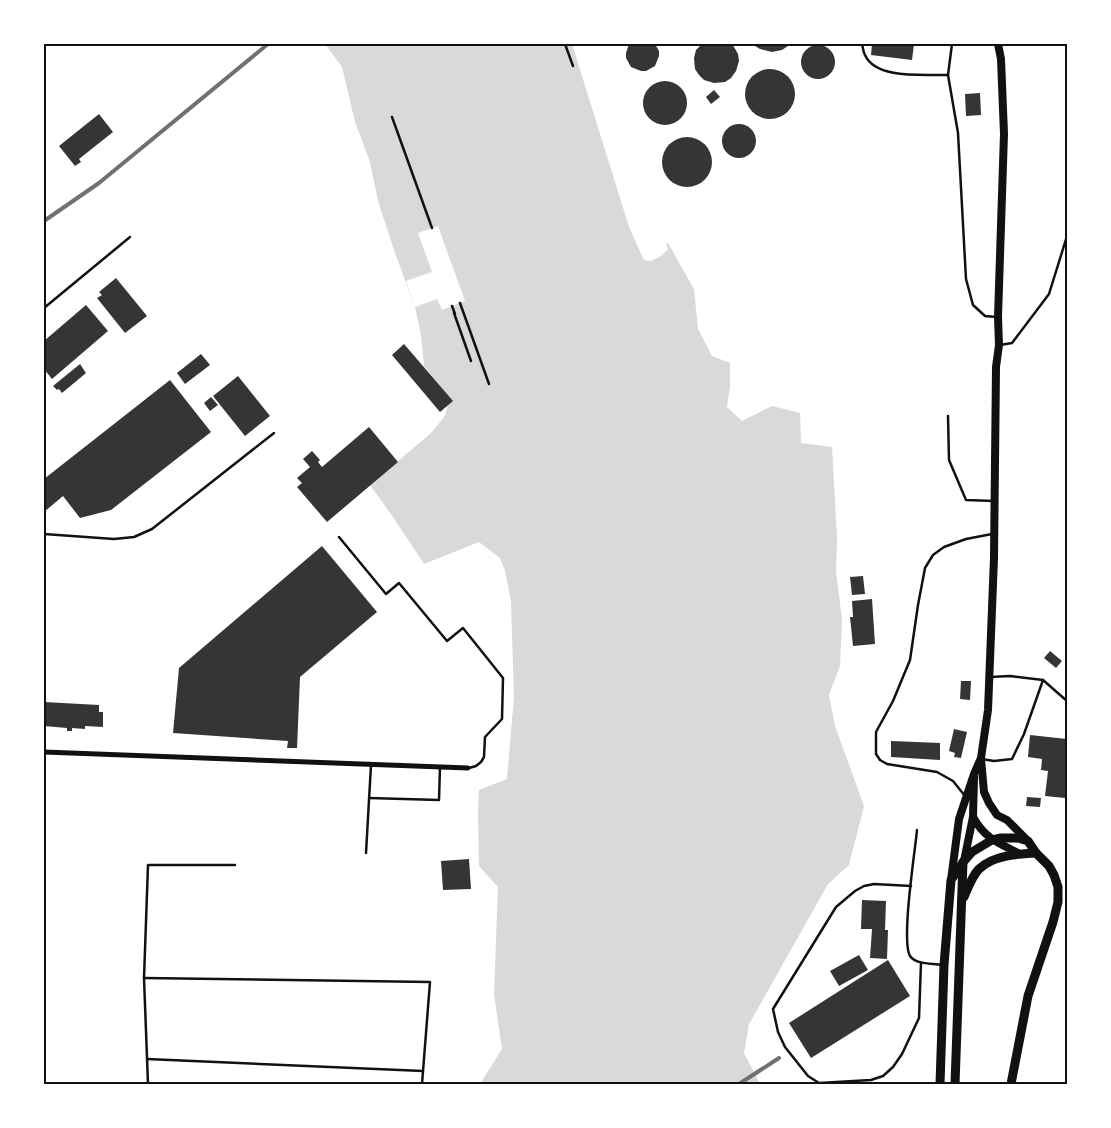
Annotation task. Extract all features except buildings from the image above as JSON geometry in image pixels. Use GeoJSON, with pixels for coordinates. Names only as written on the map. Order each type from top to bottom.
{"type":"FeatureCollection","features":[{"type":"Feature","properties":{"kind":"main road"},"geometry":{"type":"LineString","coordinates":[[998,44],[1001,59],[1004,134],[996,367],[994,558],[988,710],[981,758],[984,792],[989,803],[997,815],[1007,820],[1049,866],[1058,887],[1058,902],[1053,922],[1028,996],[1011,1084]]}},
{"type":"Feature","properties":{"kind":"main road"},"geometry":{"type":"LineString","coordinates":[[940,1084],[944,965],[951,880],[959,819],[981,758]]}},
{"type":"Feature","properties":{"kind":"main road"},"geometry":{"type":"LineString","coordinates":[[955,1084],[964,861],[973,817],[974,774]]}},
{"type":"Feature","properties":{"kind":"main road"},"geometry":{"type":"LineString","coordinates":[[973,817],[979,827],[992,840],[1020,854]]}},
{"type":"Feature","properties":{"kind":"main road"},"geometry":{"type":"LineString","coordinates":[[951,880],[972,852],[992,840],[1018,838],[1028,841]]}},
{"type":"Feature","properties":{"kind":"main road"},"geometry":{"type":"LineString","coordinates":[[962,902],[971,881],[979,869],[989,862],[1020,854],[1036,853]]}},
{"type":"Feature","properties":{"kind":"street"},"geometry":{"type":"LineString","coordinates":[[44,752],[468,768]]}},
{"type":"Feature","properties":{"kind":"lane"},"geometry":{"type":"LineString","coordinates":[[862,44],[865,56],[881,70],[894,74],[948,75]]}},
{"type":"Feature","properties":{"kind":"lane"},"geometry":{"type":"LineString","coordinates":[[952,44],[948,75],[958,132],[966,279],[973,305],[986,316],[998,317]]}},
{"type":"Feature","properties":{"kind":"lane"},"geometry":{"type":"LineString","coordinates":[[998,345],[1012,343],[1049,294],[1067,236]]}},
{"type":"Feature","properties":{"kind":"lane"},"geometry":{"type":"LineString","coordinates":[[44,308],[130,237]]}},
{"type":"Feature","properties":{"kind":"lane"},"geometry":{"type":"LineString","coordinates":[[948,416],[949,460],[966,500],[994,500]]}},
{"type":"Feature","properties":{"kind":"lane"},"geometry":{"type":"LineString","coordinates":[[44,534],[114,540],[134,537],[152,529],[274,433]]}},
{"type":"Feature","properties":{"kind":"lane"},"geometry":{"type":"LineString","coordinates":[[966,797],[953,781],[937,772],[887,764],[880,760],[876,754],[876,732],[893,700],[910,660],[925,568],[933,555],[944,547],[966,539],[994,534]]}},
{"type":"Feature","properties":{"kind":"lane"},"geometry":{"type":"LineString","coordinates":[[339,537],[386,594],[399,583],[447,641],[463,628],[503,678],[502,719],[485,737],[484,756],[481,762],[476,766],[468,768]]}},
{"type":"Feature","properties":{"kind":"lane"},"geometry":{"type":"LineString","coordinates":[[989,677],[1010,676],[1043,680],[1067,701]]}},
{"type":"Feature","properties":{"kind":"lane"},"geometry":{"type":"LineString","coordinates":[[981,758],[994,761],[1012,759],[1024,734],[1043,680]]}},
{"type":"Feature","properties":{"kind":"lane"},"geometry":{"type":"LineString","coordinates":[[366,853],[371,765]]}},
{"type":"Feature","properties":{"kind":"lane"},"geometry":{"type":"LineString","coordinates":[[369,798],[439,800],[440,767]]}},
{"type":"Feature","properties":{"kind":"lane"},"geometry":{"type":"LineString","coordinates":[[917,830],[907,926],[908,949],[911,957],[921,963],[944,965]]}},
{"type":"Feature","properties":{"kind":"lane"},"geometry":{"type":"LineString","coordinates":[[148,1084],[144,978],[148,865],[235,865]]}},
{"type":"Feature","properties":{"kind":"lane"},"geometry":{"type":"LineString","coordinates":[[911,886],[874,884],[864,886],[854,891],[836,907],[773,1009],[778,1032],[785,1047],[808,1076],[820,1083],[871,1080],[883,1076],[893,1067],[902,1054],[919,1018],[921,963]]}},
{"type":"Feature","properties":{"kind":"lane"},"geometry":{"type":"LineString","coordinates":[[144,978],[430,982],[422,1084]]}},
{"type":"Feature","properties":{"kind":"lane"},"geometry":{"type":"LineString","coordinates":[[147,1058],[423,1071]]}},
{"type":"Feature","properties":{"kind":"path"},"geometry":{"type":"LineString","coordinates":[[565,44],[573,66]]}},
{"type":"Feature","properties":{"kind":"path"},"geometry":{"type":"LineString","coordinates":[[392,117],[432,228]]}},
{"type":"Feature","properties":{"kind":"path"},"geometry":{"type":"LineString","coordinates":[[460,303],[489,384]]}},
{"type":"Feature","properties":{"kind":"path"},"geometry":{"type":"LineString","coordinates":[[452,306],[460,330]]}},
{"type":"Feature","properties":{"kind":"path"},"geometry":{"type":"LineString","coordinates":[[454,313],[472,361]]}},
{"type":"Feature","properties":{"kind":"shaded area"},"geometry":{"type":"Polygon","coordinates":[[[325,44],[583,44],[648,232],[657,246],[668,243],[694,289],[698,329],[712,356],[730,363],[730,387],[727,407],[742,421],[772,406],[800,413],[801,443],[832,447],[837,538],[836,571],[842,620],[840,666],[829,695],[835,726],[864,806],[849,865],[828,884],[749,1024],[744,1053],[760,1084],[480,1084],[502,1049],[494,995],[498,887],[479,866],[479,790],[507,779],[514,697],[511,601],[505,571],[500,558],[479,542],[424,564],[370,485],[431,433],[445,416],[448,405],[452,401],[424,366],[421,335],[415,307],[378,201],[370,162],[355,122],[342,67],[325,44]]]}},
{"type":"Feature","properties":{"kind":"pier"},"geometry":{"type":"Polygon","coordinates":[[[572,44],[586,44],[650,230],[658,243],[665,242],[668,249],[661,256],[651,261],[644,260],[629,227],[572,44]]]}},
{"type":"Feature","properties":{"kind":"pier"},"geometry":{"type":"Polygon","coordinates":[[[438,226],[465,301],[442,310],[437,299],[415,307],[406,281],[432,272],[418,233],[438,226]]]}},
{"type":"Feature","properties":{"kind":"railway"},"geometry":{"type":"LineString","coordinates":[[44,221],[99,183],[268,44]]}},
{"type":"Feature","properties":{"kind":"railway"},"geometry":{"type":"LineString","coordinates":[[739,1084],[779,1058]]}}]}
